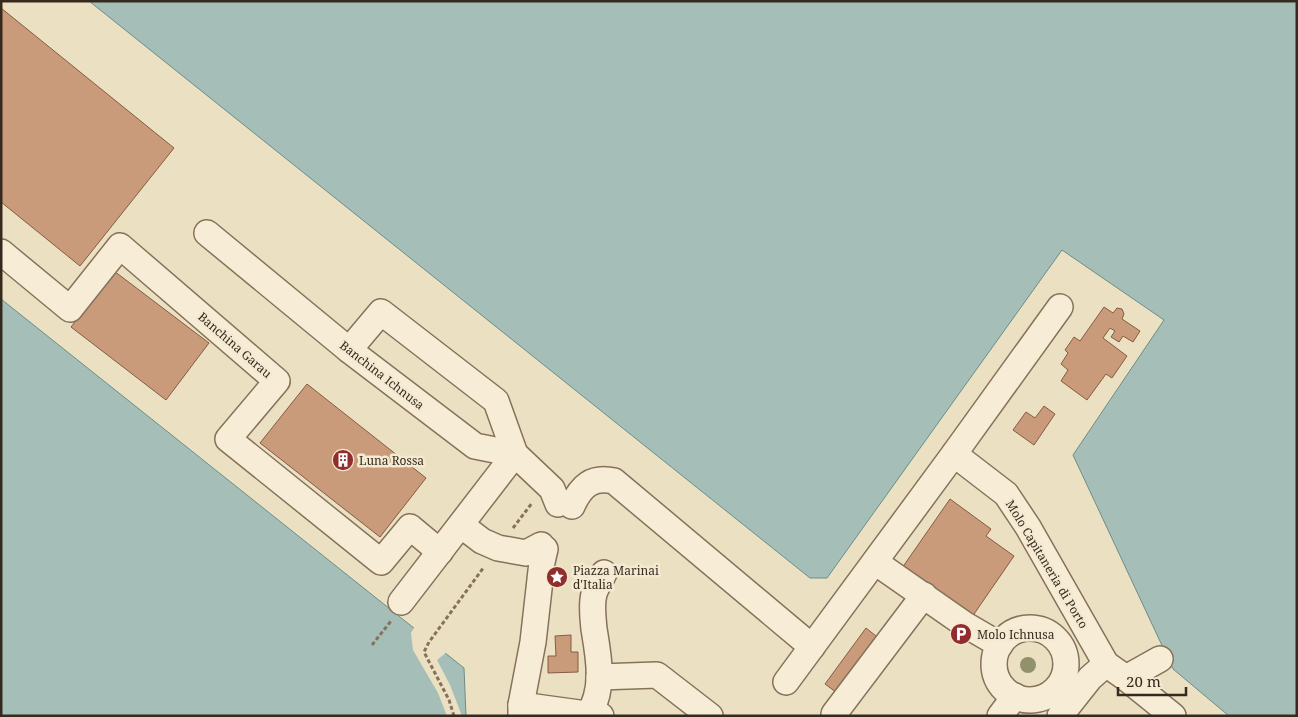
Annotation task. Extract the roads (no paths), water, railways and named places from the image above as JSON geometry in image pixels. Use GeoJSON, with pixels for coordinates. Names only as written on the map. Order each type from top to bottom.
{"type":"FeatureCollection","features":[{"type":"Feature","properties":{"kind":"lane","name":"Banchina Ichnusa"},"geometry":{"type":"LineString","coordinates":[[207,233],[349,350],[475,446],[515,454]]}},
{"type":"Feature","properties":{"kind":"lane","name":"Banchina Garau"},"geometry":{"type":"LineString","coordinates":[[1,252],[70,309],[120,246],[277,381],[228,439],[381,562],[410,527],[440,552]]}},
{"type":"Feature","properties":{"kind":"lane"},"geometry":{"type":"LineString","coordinates":[[790,678],[1060,307]]}},
{"type":"Feature","properties":{"kind":"lane"},"geometry":{"type":"LineString","coordinates":[[349,350],[381,312],[496,401],[515,454],[552,489],[565,505],[578,492],[594,481],[605,479],[614,481],[812,647]]}},
{"type":"Feature","properties":{"kind":"lane"},"geometry":{"type":"LineString","coordinates":[[398,608],[515,454]]}},
{"type":"Feature","properties":{"kind":"lane","name":"Molo Capitaneria di Porto"},"geometry":{"type":"LineString","coordinates":[[954,454],[1006,494],[1028,527],[1078,616],[1116,671],[1173,716]]}},
{"type":"Feature","properties":{"kind":"lane"},"geometry":{"type":"LineString","coordinates":[[461,525],[482,541],[498,548],[526,553],[543,547],[533,642],[521,711],[593,715],[600,677],[592,617],[594,594],[604,573]]}},
{"type":"Feature","properties":{"kind":"lane"},"geometry":{"type":"LineString","coordinates":[[875,562],[964,624],[1000,645]]}},
{"type":"Feature","properties":{"kind":"lane"},"geometry":{"type":"LineString","coordinates":[[834,714],[924,595]]}},
{"type":"Feature","properties":{"kind":"lane"},"geometry":{"type":"LineString","coordinates":[[1043,630],[1078,616]]}},
{"type":"Feature","properties":{"kind":"lane"},"geometry":{"type":"LineString","coordinates":[[1031,628],[1043,630],[1054,636],[1066,657],[1066,670],[1062,680],[1056,689],[1046,696],[1024,699],[1015,696],[1004,688],[998,679],[995,668],[995,656],[1000,645],[1008,636],[1019,630],[1031,628]]}},
{"type":"Feature","properties":{"kind":"lane"},"geometry":{"type":"LineString","coordinates":[[1060,716],[1090,678],[1160,658]]}},
{"type":"Feature","properties":{"kind":"lane"},"geometry":{"type":"LineString","coordinates":[[600,677],[657,675],[710,716]]}},
{"type":"Feature","properties":{"kind":"lane"},"geometry":{"type":"LineString","coordinates":[[1000,716],[1015,696]]}},
{"type":"Feature","properties":{"kind":"water"},"geometry":{"type":"Polygon","coordinates":[[[89,1],[1297,1],[1297,716],[1229,716],[1173,669],[1073,455],[1164,320],[1062,250],[827,578],[810,578],[89,1]]]}},
{"type":"Feature","properties":{"kind":"water"},"geometry":{"type":"Polygon","coordinates":[[[1,299],[464,668],[466,716],[1,716],[1,299]]]}},
{"type":"Feature","properties":{"kind":"place","name":"Luna Rossa"},"geometry":{"type":"Point","coordinates":[343,460]}},
{"type":"Feature","properties":{"kind":"place","name":"Piazza Marinai d'Italia"},"geometry":{"type":"Point","coordinates":[557,577]}},
{"type":"Feature","properties":{"kind":"place","name":"Molo Ichnusa"},"geometry":{"type":"Point","coordinates":[961,634]}}]}
